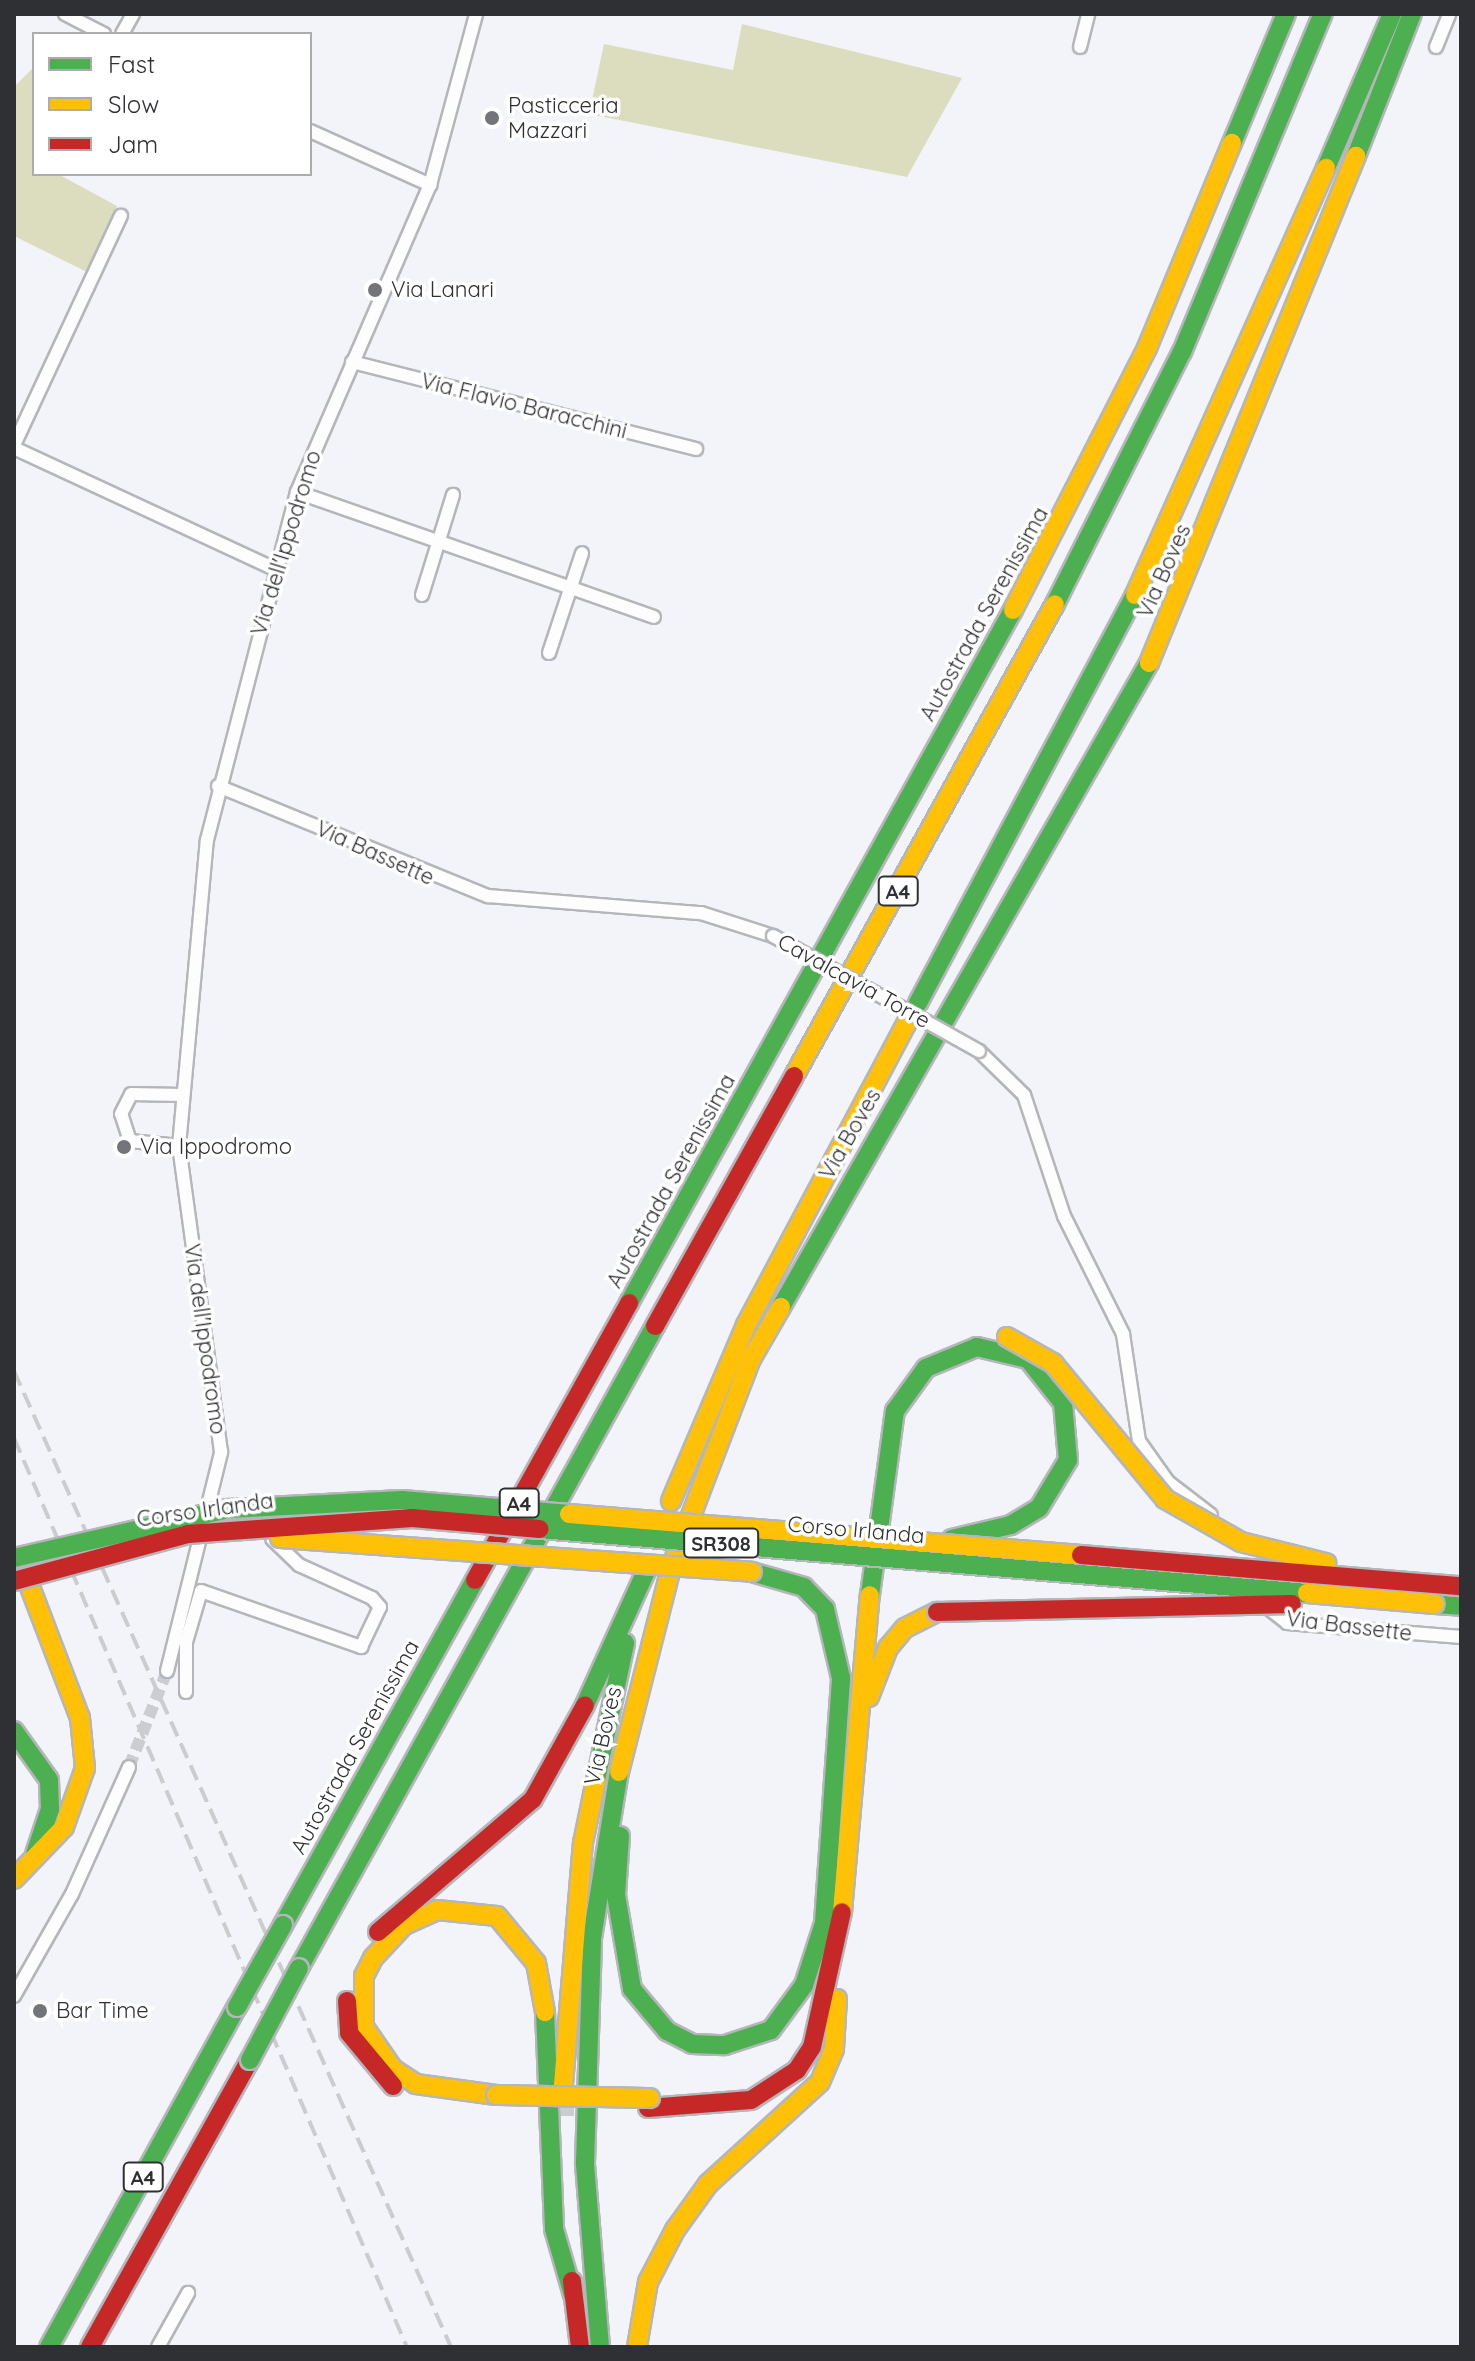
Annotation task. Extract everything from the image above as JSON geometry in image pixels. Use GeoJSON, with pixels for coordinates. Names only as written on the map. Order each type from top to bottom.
{"type":"FeatureCollection","features":[{"type":"Feature","properties":{"kind":"highway","name":"Autostrada Serenissima"},"geometry":{"type":"LineString","coordinates":[[49,2347],[1048,548],[1165,309],[1286,14]]}},
{"type":"Feature","properties":{"kind":"highway","name":"A4"},"geometry":{"type":"LineString","coordinates":[[90,2347],[1074,570],[1182,352],[1323,14]]}},
{"type":"Feature","properties":{"kind":"highway","name":"Via Boves"},"geometry":{"type":"LineString","coordinates":[[918,1003],[1081,705],[1190,485],[1392,14]]}},
{"type":"Feature","properties":{"kind":"highway","name":"Via Boves"},"geometry":{"type":"LineString","coordinates":[[600,2347],[585,2163],[592,1938],[617,1779],[654,1625],[751,1359],[1126,710],[1187,584],[1412,14]]}},
{"type":"Feature","properties":{"kind":"highway","name":"Via Boves"},"geometry":{"type":"LineString","coordinates":[[671,1501],[752,1312],[908,1020]]}},
{"type":"Feature","properties":{"kind":"highway"},"geometry":{"type":"LineString","coordinates":[[649,2103],[741,2094],[784,2071],[814,2019],[837,1782],[882,1415],[896,1381],[916,1360],[974,1335],[1053,1363],[1135,1471],[1198,1522],[1241,1542],[1393,1580]]}},
{"type":"Feature","properties":{"kind":"highway"},"geometry":{"type":"LineString","coordinates":[[637,2347],[648,2282],[675,2230],[708,2184],[820,2082],[834,2049],[838,1953],[880,1484],[895,1411],[926,1368],[977,1347],[1006,1344],[1028,1359],[1063,1403],[1068,1460],[1039,1508],[1011,1525],[931,1541]]}},
{"type":"Feature","properties":{"kind":"highway","name":"Corso Irlanda"},"geometry":{"type":"LineString","coordinates":[[14,1556],[50,1545],[228,1509],[402,1500],[1461,1586]]}},
{"type":"Feature","properties":{"kind":"highway","name":"Corso Irlanda"},"geometry":{"type":"LineString","coordinates":[[14,1581],[188,1534],[412,1518],[1461,1606]]}},
{"type":"Feature","properties":{"kind":"highway"},"geometry":{"type":"LineString","coordinates":[[188,1534],[429,1543],[752,1572],[804,1587],[837,1637],[837,1782]]}},
{"type":"Feature","properties":{"kind":"highway"},"geometry":{"type":"LineString","coordinates":[[14,1547],[80,1718],[85,1768],[73,1811],[32,1862],[14,1879]]}},
{"type":"Feature","properties":{"kind":"highway","name":"Via Boves"},"geometry":{"type":"LineString","coordinates":[[495,2101],[442,2104],[386,2082],[349,2033],[350,1972],[407,1900],[483,1849],[533,1799],[561,1759],[647,1569],[610,1701],[583,1843],[563,2085]]}},
{"type":"Feature","properties":{"kind":"highway"},"geometry":{"type":"LineString","coordinates":[[851,1804],[877,1669],[905,1628],[937,1612],[1435,1604]]}},
{"type":"Feature","properties":{"kind":"highway"},"geometry":{"type":"LineString","coordinates":[[654,1625],[617,1854],[632,1989],[667,2031],[692,2044],[749,2040],[790,2010],[815,1961],[824,1923]]}},
{"type":"Feature","properties":{"kind":"highway"},"geometry":{"type":"LineString","coordinates":[[14,1731],[49,1780],[50,1809],[32,1862]]}},
{"type":"Feature","properties":{"kind":"highway"},"geometry":{"type":"LineString","coordinates":[[573,2295],[554,2229],[544,1992],[536,1963],[497,1916],[437,1910],[404,1925],[373,1958],[364,1976],[364,2027],[393,2069],[416,2084],[495,2101],[649,2103],[726,2105],[777,2088],[812,2047],[838,1953]]}},
{"type":"Feature","properties":{"kind":"highway"},"geometry":{"type":"LineString","coordinates":[[563,2116],[573,2295],[580,2347]]}},
{"type":"Feature","properties":{"kind":"street"},"geometry":{"type":"LineString","coordinates":[[65,14],[100,32]]}},
{"type":"Feature","properties":{"kind":"street"},"geometry":{"type":"LineString","coordinates":[[123,32],[133,14]]}},
{"type":"Feature","properties":{"kind":"street","name":"Via dell'Ippodromo"},"geometry":{"type":"LineString","coordinates":[[167,1671],[209,1516],[220,1413],[179,1146],[200,895],[218,786],[297,492],[430,185],[476,14]]}},
{"type":"Feature","properties":{"kind":"street"},"geometry":{"type":"LineString","coordinates":[[1080,47],[1088,14]]}},
{"type":"Feature","properties":{"kind":"street"},"geometry":{"type":"LineString","coordinates":[[1436,47],[1449,14]]}},
{"type":"Feature","properties":{"kind":"street"},"geometry":{"type":"LineString","coordinates":[[312,132],[430,185]]}},
{"type":"Feature","properties":{"kind":"street"},"geometry":{"type":"LineString","coordinates":[[121,216],[14,446],[275,569]]}},
{"type":"Feature","properties":{"kind":"street","name":"Via Flavio Baracchini"},"geometry":{"type":"LineString","coordinates":[[352,362],[696,449]]}},
{"type":"Feature","properties":{"kind":"street"},"geometry":{"type":"LineString","coordinates":[[297,492],[654,617]]}},
{"type":"Feature","properties":{"kind":"street"},"geometry":{"type":"LineString","coordinates":[[422,595],[453,495]]}},
{"type":"Feature","properties":{"kind":"street"},"geometry":{"type":"LineString","coordinates":[[549,653],[582,553]]}},
{"type":"Feature","properties":{"kind":"street","name":"Via Bassette"},"geometry":{"type":"LineString","coordinates":[[218,786],[441,882],[537,900]]}},
{"type":"Feature","properties":{"kind":"street","name":"Cavalcavia Torre"},"geometry":{"type":"LineString","coordinates":[[537,900],[701,913],[773,936],[979,1051],[1024,1095],[1064,1216]]}},
{"type":"Feature","properties":{"kind":"street"},"geometry":{"type":"LineString","coordinates":[[179,1146],[130,1141],[121,1114],[131,1094],[182,1095]]}},
{"type":"Feature","properties":{"kind":"street","name":"Via Bassette"},"geometry":{"type":"LineString","coordinates":[[1064,1216],[1123,1334],[1139,1441],[1168,1482],[1235,1535],[1267,1609],[1287,1623],[1461,1637]]}},
{"type":"Feature","properties":{"kind":"street"},"geometry":{"type":"LineString","coordinates":[[186,1692],[186,1642],[201,1591],[353,1649],[361,1647],[380,1607],[299,1565],[243,1517],[209,1516]]}},
{"type":"Feature","properties":{"kind":"street"},"geometry":{"type":"LineString","coordinates":[[14,1996],[72,1894],[129,1767]]}},
{"type":"Feature","properties":{"kind":"street"},"geometry":{"type":"LineString","coordinates":[[158,2347],[188,2293]]}},
{"type":"Feature","properties":{"kind":"green space"},"geometry":{"type":"Polygon","coordinates":[[[742,24],[962,78],[907,177],[589,114],[604,44],[733,70],[742,24]]]}},
{"type":"Feature","properties":{"kind":"green space"},"geometry":{"type":"Polygon","coordinates":[[[32,69],[32,176],[62,176],[117,206],[87,272],[14,236],[14,87],[32,69]]]}},
{"type":"Feature","properties":{"kind":"tunnel"},"geometry":{"type":"LineString","coordinates":[[129,1767],[167,1671]]}},
{"type":"Feature","properties":{"kind":"tunnel"},"geometry":{"type":"LineString","coordinates":[[563,2085],[563,2116]]}},
{"type":"Feature","properties":{"kind":"railway"},"geometry":{"type":"LineString","coordinates":[[14,1371],[451,2347]]}},
{"type":"Feature","properties":{"kind":"railway"},"geometry":{"type":"LineString","coordinates":[[14,1438],[407,2347]]}},
{"type":"Feature","properties":{"kind":"traffic: fast"},"geometry":{"type":"LineString","coordinates":[[1232,143],[1286,14]]}},
{"type":"Feature","properties":{"kind":"traffic: fast"},"geometry":{"type":"LineString","coordinates":[[1055,604],[1182,352],[1323,14]]}},
{"type":"Feature","properties":{"kind":"traffic: fast"},"geometry":{"type":"LineString","coordinates":[[1326,168],[1392,14]]}},
{"type":"Feature","properties":{"kind":"traffic: fast"},"geometry":{"type":"LineString","coordinates":[[1356,156],[1412,14]]}},
{"type":"Feature","properties":{"kind":"traffic: fast"},"geometry":{"type":"LineString","coordinates":[[918,1003],[1135,595]]}},
{"type":"Feature","properties":{"kind":"traffic: fast"},"geometry":{"type":"LineString","coordinates":[[629,1303],[1013,610]]}},
{"type":"Feature","properties":{"kind":"traffic: fast"},"geometry":{"type":"LineString","coordinates":[[781,1307],[1149,663]]}},
{"type":"Feature","properties":{"kind":"traffic: fast"},"geometry":{"type":"LineString","coordinates":[[299,1968],[655,1326]]}},
{"type":"Feature","properties":{"kind":"traffic: fast"},"geometry":{"type":"LineString","coordinates":[[870,1595],[895,1411],[926,1368],[977,1347],[1028,1359],[1063,1403],[1068,1460],[1039,1508],[1011,1525],[952,1539]]}},
{"type":"Feature","properties":{"kind":"traffic: fast"},"geometry":{"type":"LineString","coordinates":[[14,1558],[228,1509],[402,1500],[569,1514]]}},
{"type":"Feature","properties":{"kind":"traffic: fast"},"geometry":{"type":"LineString","coordinates":[[540,1529],[1307,1593]]}},
{"type":"Feature","properties":{"kind":"traffic: fast"},"geometry":{"type":"LineString","coordinates":[[585,1705],[647,1569]]}},
{"type":"Feature","properties":{"kind":"traffic: fast"},"geometry":{"type":"LineString","coordinates":[[620,1836],[616,1895],[632,1989],[667,2031],[692,2044],[725,2045],[771,2030],[804,1985],[824,1923],[841,1678],[825,1609],[804,1587],[752,1572]]}},
{"type":"Feature","properties":{"kind":"traffic: fast"},"geometry":{"type":"LineString","coordinates":[[283,1925],[475,1580]]}},
{"type":"Feature","properties":{"kind":"traffic: fast"},"geometry":{"type":"LineString","coordinates":[[1435,1604],[1461,1606]]}},
{"type":"Feature","properties":{"kind":"traffic: fast"},"geometry":{"type":"LineString","coordinates":[[596,1780],[625,1643]]}},
{"type":"Feature","properties":{"kind":"traffic: fast"},"geometry":{"type":"LineString","coordinates":[[14,1731],[49,1780],[50,1809],[35,1854]]}},
{"type":"Feature","properties":{"kind":"traffic: fast"},"geometry":{"type":"LineString","coordinates":[[600,2347],[585,2163],[592,1938],[619,1772]]}},
{"type":"Feature","properties":{"kind":"traffic: fast"},"geometry":{"type":"LineString","coordinates":[[237,2007],[283,1925]]}},
{"type":"Feature","properties":{"kind":"traffic: fast"},"geometry":{"type":"LineString","coordinates":[[250,2060],[299,1968]]}},
{"type":"Feature","properties":{"kind":"traffic: fast"},"geometry":{"type":"LineString","coordinates":[[49,2347],[237,2007]]}},
{"type":"Feature","properties":{"kind":"traffic: fast"},"geometry":{"type":"LineString","coordinates":[[545,2012],[554,2229],[573,2295]]}},
{"type":"Feature","properties":{"kind":"traffic: slow"},"geometry":{"type":"LineString","coordinates":[[1013,610],[1147,348],[1232,143]]}},
{"type":"Feature","properties":{"kind":"traffic: slow"},"geometry":{"type":"LineString","coordinates":[[1149,663],[1356,156]]}},
{"type":"Feature","properties":{"kind":"traffic: slow"},"geometry":{"type":"LineString","coordinates":[[1135,595],[1326,168]]}},
{"type":"Feature","properties":{"kind":"traffic: slow"},"geometry":{"type":"LineString","coordinates":[[794,1076],[1055,604]]}},
{"type":"Feature","properties":{"kind":"traffic: slow"},"geometry":{"type":"LineString","coordinates":[[671,1501],[746,1325],[908,1020]]}},
{"type":"Feature","properties":{"kind":"traffic: slow"},"geometry":{"type":"LineString","coordinates":[[619,1772],[671,1568],[751,1359],[781,1307]]}},
{"type":"Feature","properties":{"kind":"traffic: slow"},"geometry":{"type":"LineString","coordinates":[[1007,1337],[1053,1363],[1165,1499],[1241,1542],[1326,1563]]}},
{"type":"Feature","properties":{"kind":"traffic: slow"},"geometry":{"type":"LineString","coordinates":[[569,1514],[1081,1555]]}},
{"type":"Feature","properties":{"kind":"traffic: slow"},"geometry":{"type":"LineString","coordinates":[[280,1538],[752,1572]]}},
{"type":"Feature","properties":{"kind":"traffic: slow"},"geometry":{"type":"LineString","coordinates":[[14,1879],[64,1827],[85,1768],[80,1718],[20,1561]]}},
{"type":"Feature","properties":{"kind":"traffic: slow"},"geometry":{"type":"LineString","coordinates":[[1307,1593],[1435,1604]]}},
{"type":"Feature","properties":{"kind":"traffic: slow"},"geometry":{"type":"LineString","coordinates":[[842,1912],[870,1595]]}},
{"type":"Feature","properties":{"kind":"traffic: slow"},"geometry":{"type":"LineString","coordinates":[[869,1697],[888,1648],[905,1628],[937,1612]]}},
{"type":"Feature","properties":{"kind":"traffic: slow"},"geometry":{"type":"LineString","coordinates":[[563,2085],[583,1843],[596,1780]]}},
{"type":"Feature","properties":{"kind":"traffic: slow"},"geometry":{"type":"LineString","coordinates":[[496,2095],[416,2084],[393,2069],[364,2027],[364,1976],[373,1958],[404,1925],[437,1910],[497,1916],[536,1963],[545,2012]]}},
{"type":"Feature","properties":{"kind":"traffic: slow"},"geometry":{"type":"LineString","coordinates":[[637,2347],[648,2282],[675,2230],[708,2184],[820,2082],[834,2049],[837,1999]]}},
{"type":"Feature","properties":{"kind":"traffic: slow"},"geometry":{"type":"LineString","coordinates":[[496,2095],[650,2098]]}},
{"type":"Feature","properties":{"kind":"traffic: jam"},"geometry":{"type":"LineString","coordinates":[[655,1326],[794,1076]]}},
{"type":"Feature","properties":{"kind":"traffic: jam"},"geometry":{"type":"LineString","coordinates":[[475,1580],[629,1303]]}},
{"type":"Feature","properties":{"kind":"traffic: jam"},"geometry":{"type":"LineString","coordinates":[[14,1581],[188,1534],[412,1518],[540,1529]]}},
{"type":"Feature","properties":{"kind":"traffic: jam"},"geometry":{"type":"LineString","coordinates":[[1081,1555],[1461,1586]]}},
{"type":"Feature","properties":{"kind":"traffic: jam"},"geometry":{"type":"LineString","coordinates":[[937,1612],[1292,1604]]}},
{"type":"Feature","properties":{"kind":"traffic: jam"},"geometry":{"type":"LineString","coordinates":[[378,1932],[533,1799],[585,1705]]}},
{"type":"Feature","properties":{"kind":"traffic: jam"},"geometry":{"type":"LineString","coordinates":[[648,2108],[751,2100],[797,2070],[812,2047],[842,1912]]}},
{"type":"Feature","properties":{"kind":"traffic: jam"},"geometry":{"type":"LineString","coordinates":[[347,2001],[349,2033],[393,2086]]}},
{"type":"Feature","properties":{"kind":"traffic: jam"},"geometry":{"type":"LineString","coordinates":[[90,2347],[250,2060]]}},
{"type":"Feature","properties":{"kind":"traffic: jam"},"geometry":{"type":"LineString","coordinates":[[572,2281],[580,2347]]}},
{"type":"Feature","properties":{"kind":"place","name":"Pasticceria Mazzari"},"geometry":{"type":"Point","coordinates":[492,118]}},
{"type":"Feature","properties":{"kind":"place","name":"Via Lanari"},"geometry":{"type":"Point","coordinates":[375,290]}},
{"type":"Feature","properties":{"kind":"place","name":"Via Ippodromo"},"geometry":{"type":"Point","coordinates":[124,1147]}},
{"type":"Feature","properties":{"kind":"place","name":"Bar Time"},"geometry":{"type":"Point","coordinates":[40,2011]}}]}
